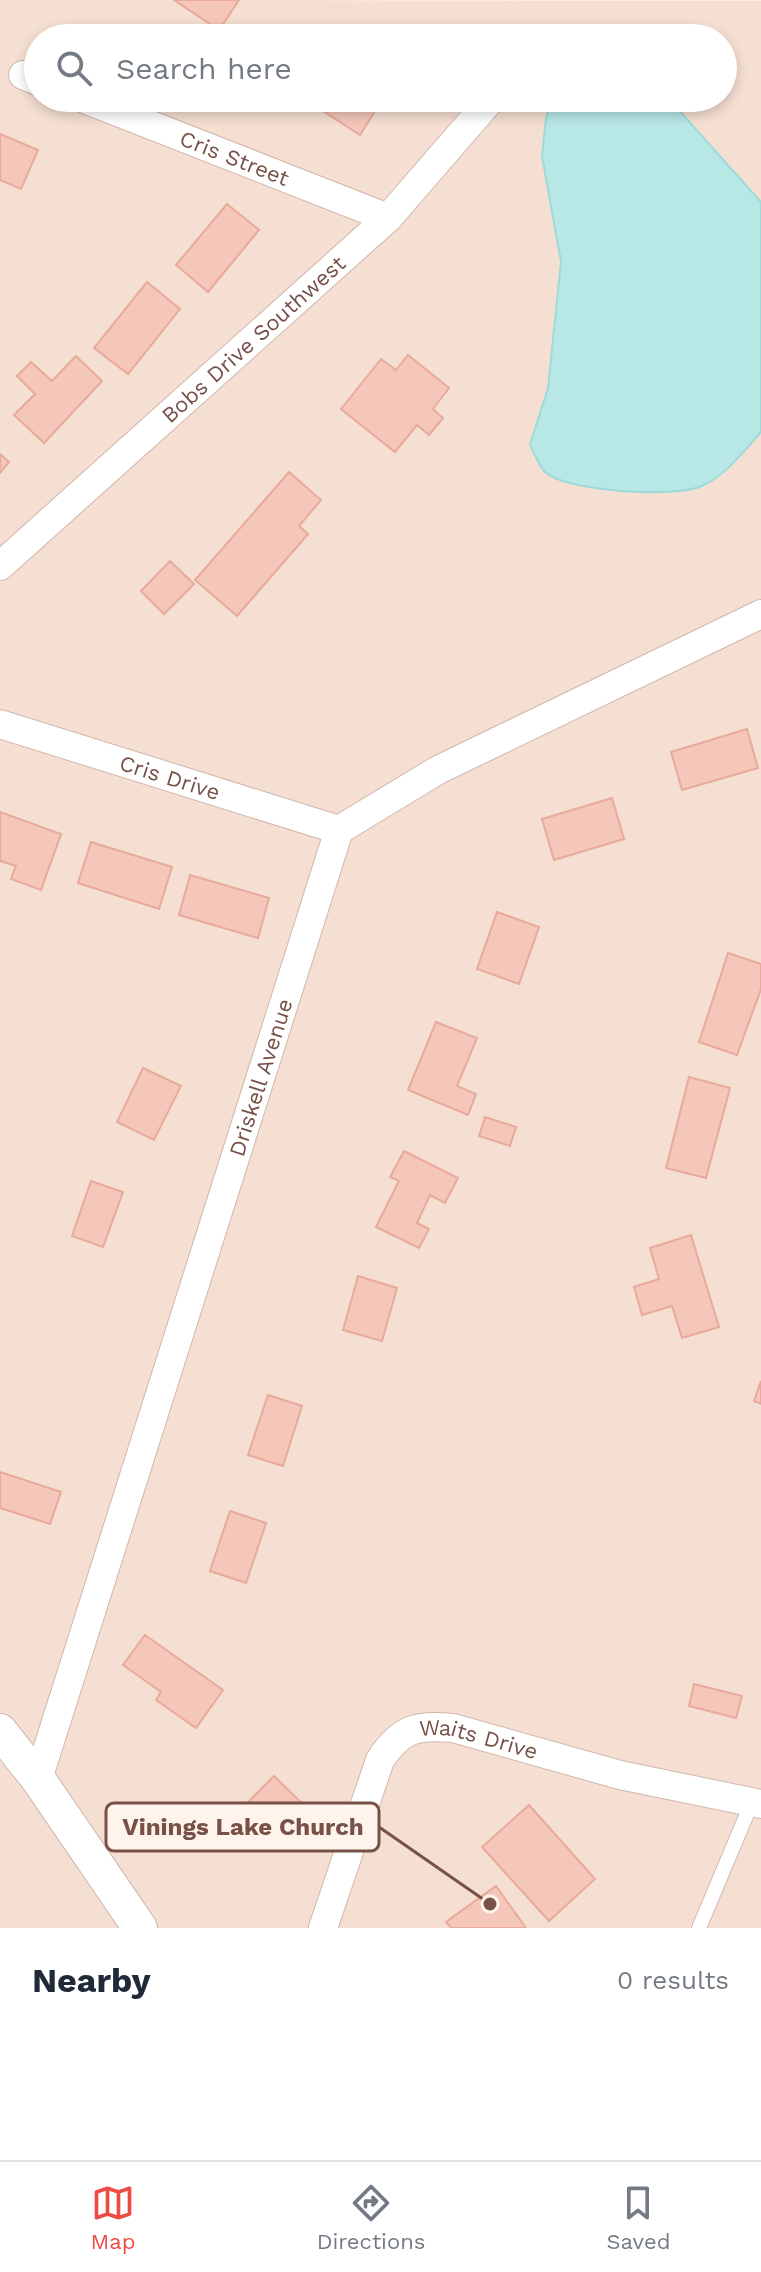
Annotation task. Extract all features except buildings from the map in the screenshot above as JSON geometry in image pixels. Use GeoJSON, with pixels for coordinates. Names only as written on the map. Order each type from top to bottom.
{"type":"FeatureCollection","features":[{"type":"Feature","properties":{"kind":"street","name":"Cris Street"},"geometry":{"type":"LineString","coordinates":[[118,112],[388,218]]}},
{"type":"Feature","properties":{"kind":"street","name":"Bobs Drive Southwest"},"geometry":{"type":"LineString","coordinates":[[0,566],[388,218],[480,112]]}},
{"type":"Feature","properties":{"kind":"street"},"geometry":{"type":"LineString","coordinates":[[339,830],[438,770],[761,614]]}},
{"type":"Feature","properties":{"kind":"street","name":"Cris Drive"},"geometry":{"type":"LineString","coordinates":[[0,724],[339,830]]}},
{"type":"Feature","properties":{"kind":"street","name":"Driskell Avenue"},"geometry":{"type":"LineString","coordinates":[[38,1779],[339,830]]}},
{"type":"Feature","properties":{"kind":"street","name":"Waits Drive"},"geometry":{"type":"LineString","coordinates":[[323,1928],[374,1771],[394,1738],[411,1730],[453,1728],[620,1775],[756,1803]]}},
{"type":"Feature","properties":{"kind":"street"},"geometry":{"type":"LineString","coordinates":[[0,1731],[38,1779],[140,1928]]}},
{"type":"Feature","properties":{"kind":"lane"},"geometry":{"type":"LineString","coordinates":[[699,1928],[756,1803]]}},
{"type":"Feature","properties":{"kind":"shaded area"},"geometry":{"type":"Polygon","coordinates":[[[0,0],[761,1],[761,1928],[0,1928],[0,0]]]}},
{"type":"Feature","properties":{"kind":"water"},"geometry":{"type":"Polygon","coordinates":[[[548,112],[681,112],[761,202],[761,432],[727,469],[702,486],[688,490],[646,492],[575,484],[545,472],[530,445],[548,388],[561,262],[542,156],[548,112]]]}},
{"type":"Feature","properties":{"kind":"place","name":"Vinings Lake Church"},"geometry":{"type":"Point","coordinates":[490,1904]}}]}
